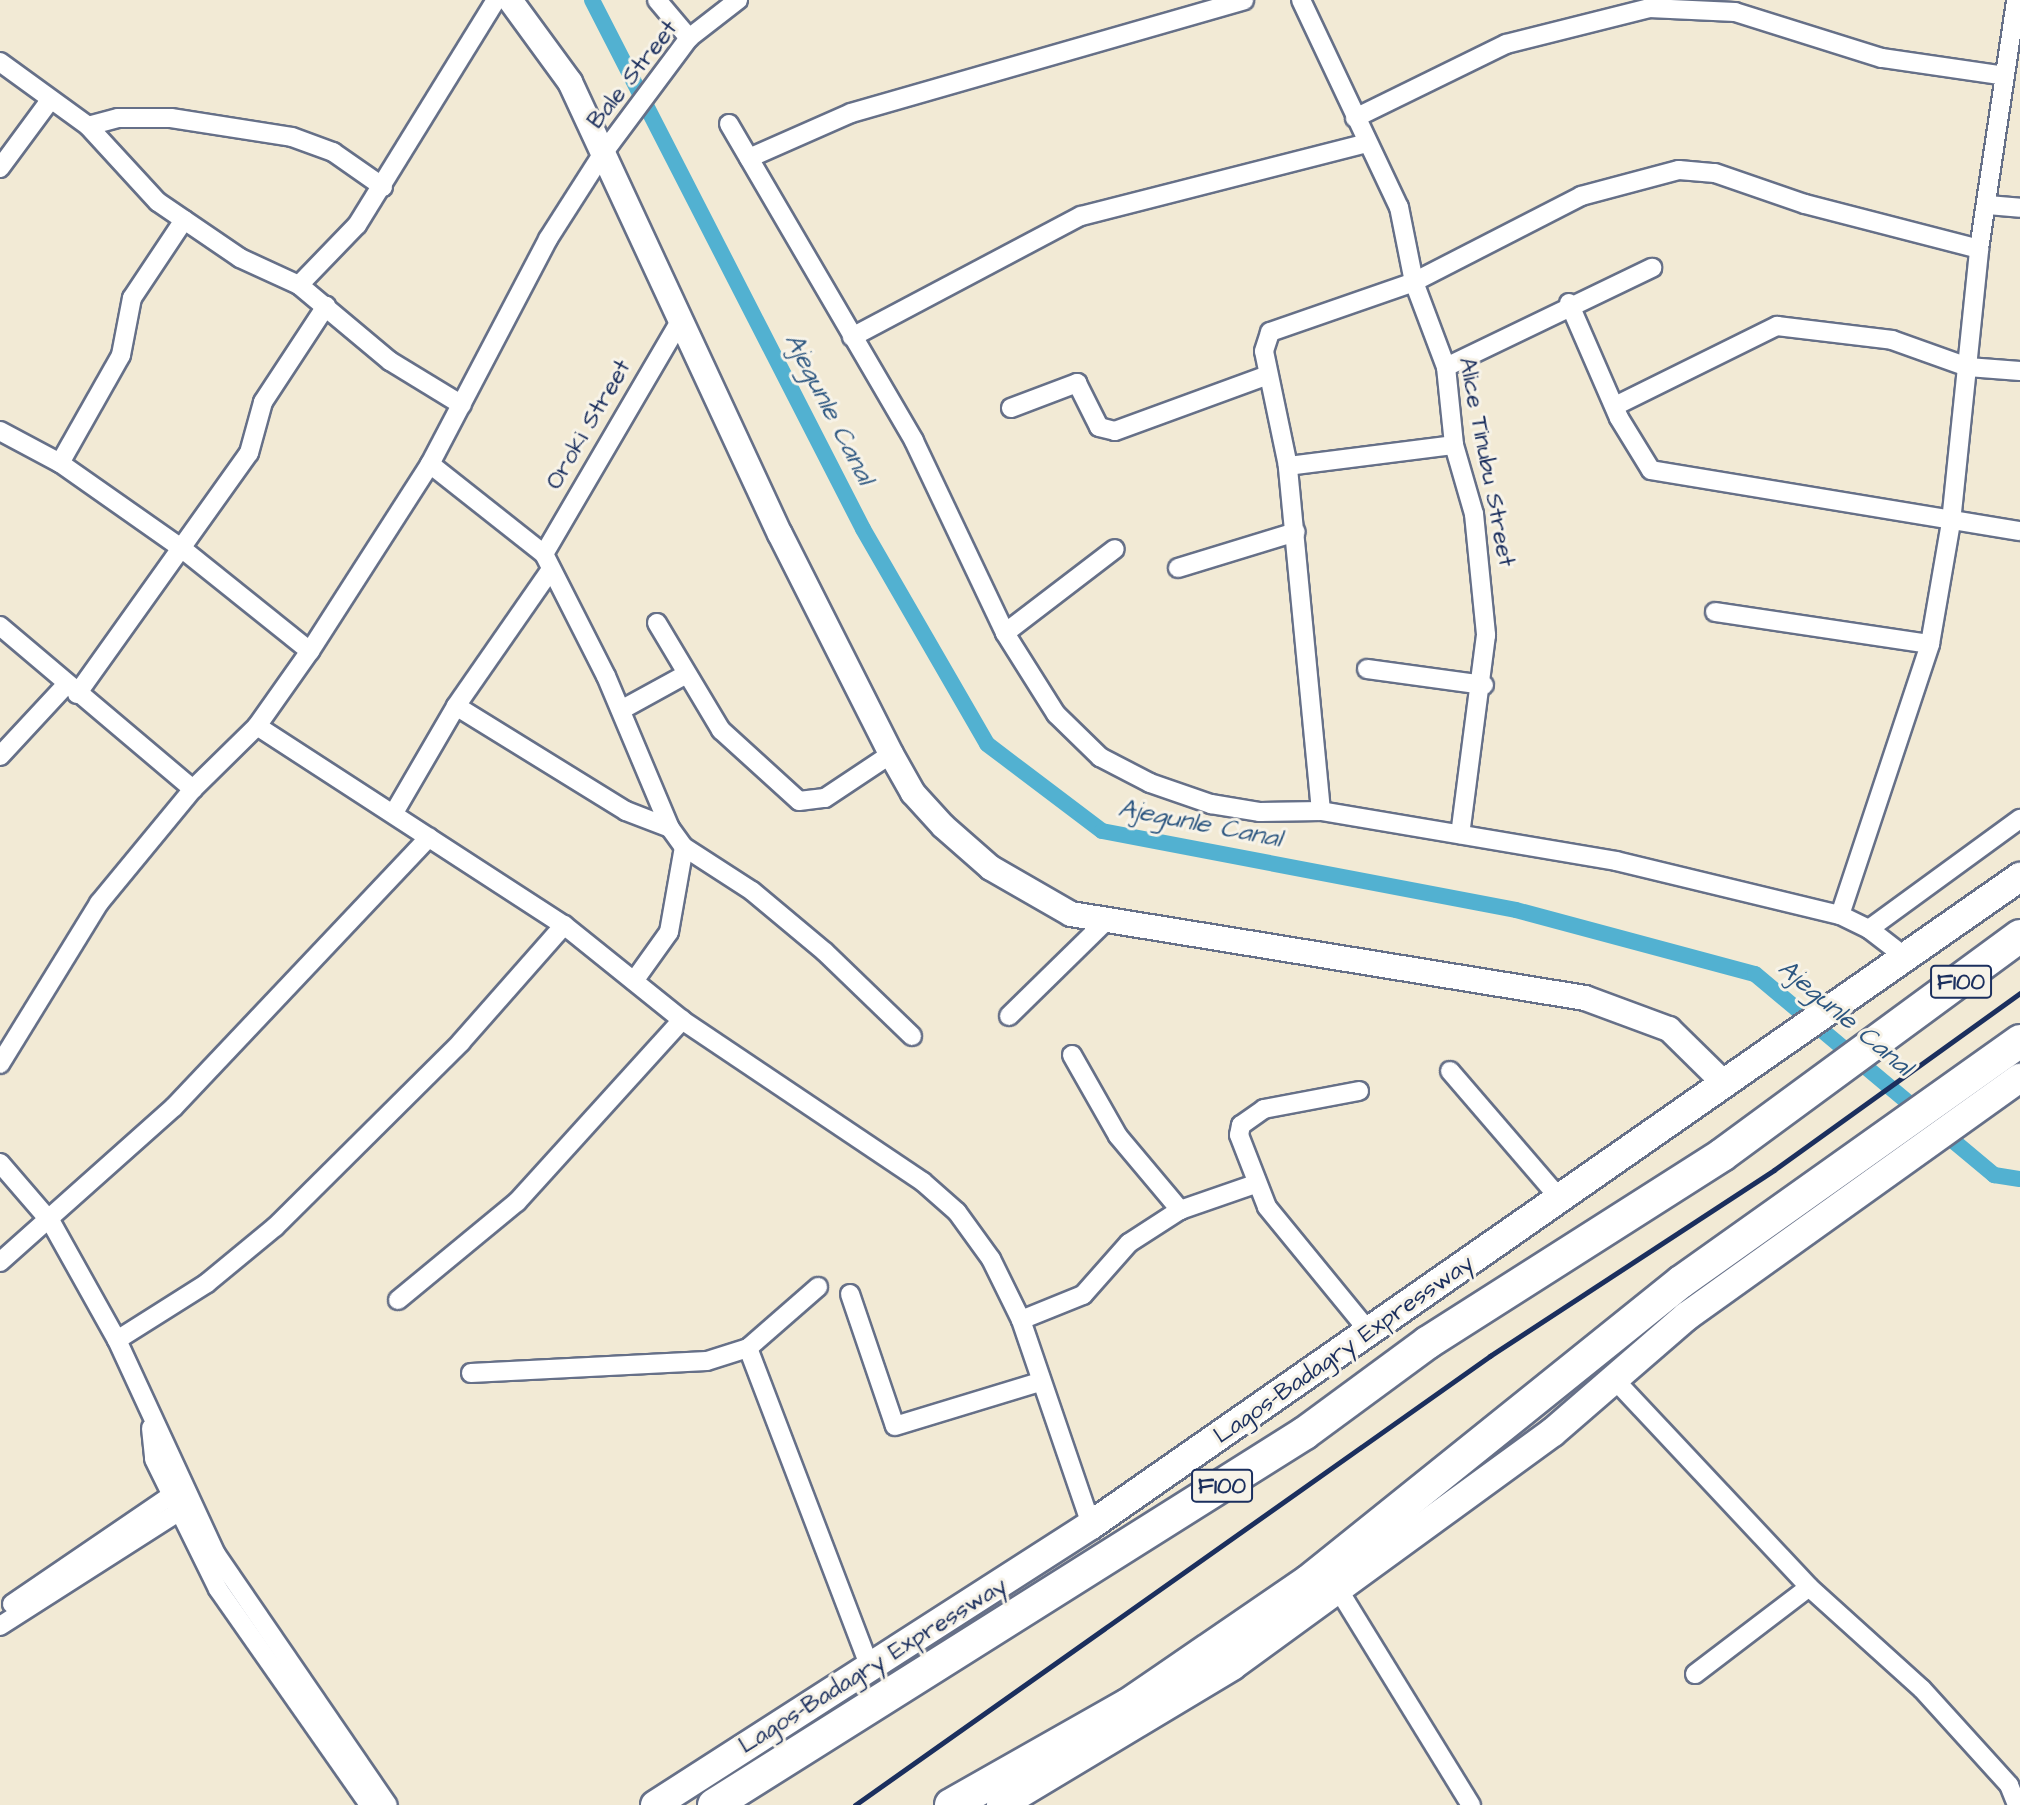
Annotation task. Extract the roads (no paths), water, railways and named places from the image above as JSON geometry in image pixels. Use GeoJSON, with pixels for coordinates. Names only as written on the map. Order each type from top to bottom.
{"type":"FeatureCollection","features":[{"type":"Feature","properties":{"kind":"highway","name":"Lagos-Badagry Expressway"},"geometry":{"type":"LineString","coordinates":[[714,1805],[1305,1433],[1427,1343],[1836,1076],[2020,936]]}},
{"type":"Feature","properties":{"kind":"highway"},"geometry":{"type":"LineString","coordinates":[[951,1805],[1128,1706],[1309,1581],[1681,1282],[2020,1041]]}},
{"type":"Feature","properties":{"kind":"main road","name":"Lagos-Badagry Expressway"},"geometry":{"type":"LineString","coordinates":[[654,1805],[1091,1525],[1371,1334],[1722,1081],[2020,877]]}},
{"type":"Feature","properties":{"kind":"main road"},"geometry":{"type":"LineString","coordinates":[[1001,1805],[1232,1666],[1553,1433],[1688,1316],[2014,1082]]}},
{"type":"Feature","properties":{"kind":"street"},"geometry":{"type":"LineString","coordinates":[[299,285],[332,256],[383,187],[496,0]]}},
{"type":"Feature","properties":{"kind":"street"},"geometry":{"type":"LineString","coordinates":[[510,0],[570,82],[609,148],[680,321],[891,754],[913,793],[991,868],[1071,914],[1104,923],[1469,975],[1585,998],[1669,1029],[1722,1081]]}},
{"type":"Feature","properties":{"kind":"street"},"geometry":{"type":"LineString","coordinates":[[657,0],[683,44]]}},
{"type":"Feature","properties":{"kind":"street","name":"Bale Street"},"geometry":{"type":"LineString","coordinates":[[0,1064],[99,903],[193,789],[257,726],[310,651],[430,464],[548,239],[609,148],[683,44],[738,0]]}},
{"type":"Feature","properties":{"kind":"street"},"geometry":{"type":"LineString","coordinates":[[749,158],[851,113],[1244,0]]}},
{"type":"Feature","properties":{"kind":"street","name":"Alice Tinubu Street"},"geometry":{"type":"LineString","coordinates":[[1301,0],[1355,118],[1364,144],[1399,207],[1414,282],[1446,368],[1454,444],[1482,564],[1484,685],[1460,834]]}},
{"type":"Feature","properties":{"kind":"street"},"geometry":{"type":"LineString","coordinates":[[1840,915],[1930,644],[1951,522],[1979,249],[1988,205],[2005,76],[2015,53],[2016,0]]}},
{"type":"Feature","properties":{"kind":"street"},"geometry":{"type":"LineString","coordinates":[[1355,118],[1506,44],[1649,8],[1735,12],[1882,58],[2005,76]]}},
{"type":"Feature","properties":{"kind":"street"},"geometry":{"type":"LineString","coordinates":[[0,62],[48,103],[88,126],[131,176],[184,220],[299,285],[390,361],[462,405]]}},
{"type":"Feature","properties":{"kind":"street"},"geometry":{"type":"LineString","coordinates":[[0,168],[48,103]]}},
{"type":"Feature","properties":{"kind":"street"},"geometry":{"type":"LineString","coordinates":[[88,126],[157,118],[292,137],[333,152],[383,187]]}},
{"type":"Feature","properties":{"kind":"street"},"geometry":{"type":"LineString","coordinates":[[729,124],[914,441],[1005,633],[1056,713],[1100,757],[1150,783],[1212,804],[1260,812],[1321,811],[1701,879],[1840,915],[1869,929],[1904,956]]}},
{"type":"Feature","properties":{"kind":"street"},"geometry":{"type":"LineString","coordinates":[[852,337],[1081,216],[1364,144]]}},
{"type":"Feature","properties":{"kind":"street"},"geometry":{"type":"LineString","coordinates":[[1321,811],[1288,466],[1268,375],[1264,341],[1276,328],[1414,282],[1533,216],[1627,179],[1679,170],[1715,173],[1805,204],[1979,249]]}},
{"type":"Feature","properties":{"kind":"street"},"geometry":{"type":"LineString","coordinates":[[1988,205],[2020,208]]}},
{"type":"Feature","properties":{"kind":"street"},"geometry":{"type":"LineString","coordinates":[[60,463],[121,355],[132,298],[184,220]]}},
{"type":"Feature","properties":{"kind":"street"},"geometry":{"type":"LineString","coordinates":[[1446,368],[1569,303],[1652,268]]}},
{"type":"Feature","properties":{"kind":"street"},"geometry":{"type":"LineString","coordinates":[[1569,303],[1642,464],[1651,470],[1951,522],[2020,531]]}},
{"type":"Feature","properties":{"kind":"street"},"geometry":{"type":"LineString","coordinates":[[0,756],[71,690],[185,551],[249,453],[263,402],[326,306]]}},
{"type":"Feature","properties":{"kind":"street","name":"Oroki Street"},"geometry":{"type":"LineString","coordinates":[[395,811],[456,706],[547,562],[680,321]]}},
{"type":"Feature","properties":{"kind":"street"},"geometry":{"type":"LineString","coordinates":[[1615,407],[1777,326],[1892,340],[1968,367],[2020,371]]}},
{"type":"Feature","properties":{"kind":"street"},"geometry":{"type":"LineString","coordinates":[[1011,408],[1077,383],[1099,427],[1115,431],[1268,375]]}},
{"type":"Feature","properties":{"kind":"street"},"geometry":{"type":"LineString","coordinates":[[0,431],[60,463],[185,551],[310,651]]}},
{"type":"Feature","properties":{"kind":"street"},"geometry":{"type":"LineString","coordinates":[[1288,466],[1454,444]]}},
{"type":"Feature","properties":{"kind":"street"},"geometry":{"type":"LineString","coordinates":[[430,464],[547,562],[621,710],[670,828],[684,847],[814,943],[912,1036]]}},
{"type":"Feature","properties":{"kind":"street"},"geometry":{"type":"LineString","coordinates":[[1178,568],[1296,533]]}},
{"type":"Feature","properties":{"kind":"street"},"geometry":{"type":"LineString","coordinates":[[1005,633],[1115,549]]}},
{"type":"Feature","properties":{"kind":"street"},"geometry":{"type":"LineString","coordinates":[[1714,612],[1930,644]]}},
{"type":"Feature","properties":{"kind":"street"},"geometry":{"type":"LineString","coordinates":[[657,623],[685,675],[732,744],[799,801],[825,798],[891,754]]}},
{"type":"Feature","properties":{"kind":"street"},"geometry":{"type":"LineString","coordinates":[[0,626],[71,690],[193,789]]}},
{"type":"Feature","properties":{"kind":"street"},"geometry":{"type":"LineString","coordinates":[[1367,669],[1484,685]]}},
{"type":"Feature","properties":{"kind":"street"},"geometry":{"type":"LineString","coordinates":[[621,710],[685,675]]}},
{"type":"Feature","properties":{"kind":"street"},"geometry":{"type":"LineString","coordinates":[[456,706],[626,811],[670,828]]}},
{"type":"Feature","properties":{"kind":"street"},"geometry":{"type":"LineString","coordinates":[[257,726],[395,811],[429,837],[564,925],[682,1020],[923,1182],[976,1236],[1021,1320],[1091,1525]]}},
{"type":"Feature","properties":{"kind":"street"},"geometry":{"type":"LineString","coordinates":[[1869,929],[2020,819]]}},
{"type":"Feature","properties":{"kind":"street"},"geometry":{"type":"LineString","coordinates":[[0,1262],[51,1222],[174,1107],[429,837]]}},
{"type":"Feature","properties":{"kind":"street"},"geometry":{"type":"LineString","coordinates":[[634,981],[669,932],[684,847]]}},
{"type":"Feature","properties":{"kind":"street"},"geometry":{"type":"LineString","coordinates":[[1009,1016],[1104,923]]}},
{"type":"Feature","properties":{"kind":"street"},"geometry":{"type":"LineString","coordinates":[[117,1340],[207,1283],[275,1227],[461,1042],[564,925]]}},
{"type":"Feature","properties":{"kind":"street"},"geometry":{"type":"LineString","coordinates":[[398,1300],[517,1202],[682,1020]]}},
{"type":"Feature","properties":{"kind":"street"},"geometry":{"type":"LineString","coordinates":[[1072,1055],[1118,1136],[1180,1210]]}},
{"type":"Feature","properties":{"kind":"street"},"geometry":{"type":"LineString","coordinates":[[1450,1071],[1560,1199]]}},
{"type":"Feature","properties":{"kind":"street"},"geometry":{"type":"LineString","coordinates":[[1359,1091],[1250,1116],[1239,1135],[1255,1184],[1282,1228],[1371,1334]]}},
{"type":"Feature","properties":{"kind":"street"},"geometry":{"type":"LineString","coordinates":[[0,1163],[51,1222],[117,1340],[150,1422],[184,1485],[181,1505],[244,1635],[369,1805]]}},
{"type":"Feature","properties":{"kind":"street"},"geometry":{"type":"LineString","coordinates":[[1021,1320],[1083,1295],[1129,1243],[1180,1210],[1255,1184]]}},
{"type":"Feature","properties":{"kind":"street"},"geometry":{"type":"LineString","coordinates":[[471,1373],[682,1365],[748,1348],[818,1287]]}},
{"type":"Feature","properties":{"kind":"street"},"geometry":{"type":"LineString","coordinates":[[850,1294],[895,1426],[1040,1382]]}},
{"type":"Feature","properties":{"kind":"street"},"geometry":{"type":"LineString","coordinates":[[748,1348],[870,1667]]}},
{"type":"Feature","properties":{"kind":"street"},"geometry":{"type":"LineString","coordinates":[[1614,1379],[1809,1587],[1922,1689],[2009,1785],[2017,1805]]}},
{"type":"Feature","properties":{"kind":"street"},"geometry":{"type":"LineString","coordinates":[[150,1422],[154,1459],[181,1505],[269,1640],[388,1805]]}},
{"type":"Feature","properties":{"kind":"street"},"geometry":{"type":"LineString","coordinates":[[0,1611],[181,1505]]}},
{"type":"Feature","properties":{"kind":"street"},"geometry":{"type":"LineString","coordinates":[[0,1626],[181,1505]]}},
{"type":"Feature","properties":{"kind":"street"},"geometry":{"type":"LineString","coordinates":[[1695,1674],[1809,1587]]}},
{"type":"Feature","properties":{"kind":"street"},"geometry":{"type":"LineString","coordinates":[[1338,1589],[1471,1805]]}},
{"type":"Feature","properties":{"kind":"waterway","name":"Ajegunle Canal"},"geometry":{"type":"LineString","coordinates":[[592,0],[863,529],[987,744],[1102,831],[1516,910],[1755,974],[1922,1114]]}},
{"type":"Feature","properties":{"kind":"waterway","name":"Ajegunle Canal"},"geometry":{"type":"LineString","coordinates":[[1939,1129],[1994,1175],[2020,1179]]}},
{"type":"Feature","properties":{"kind":"railway"},"geometry":{"type":"LineString","coordinates":[[855,1805],[1490,1356],[1774,1170],[2020,993]]}}]}
